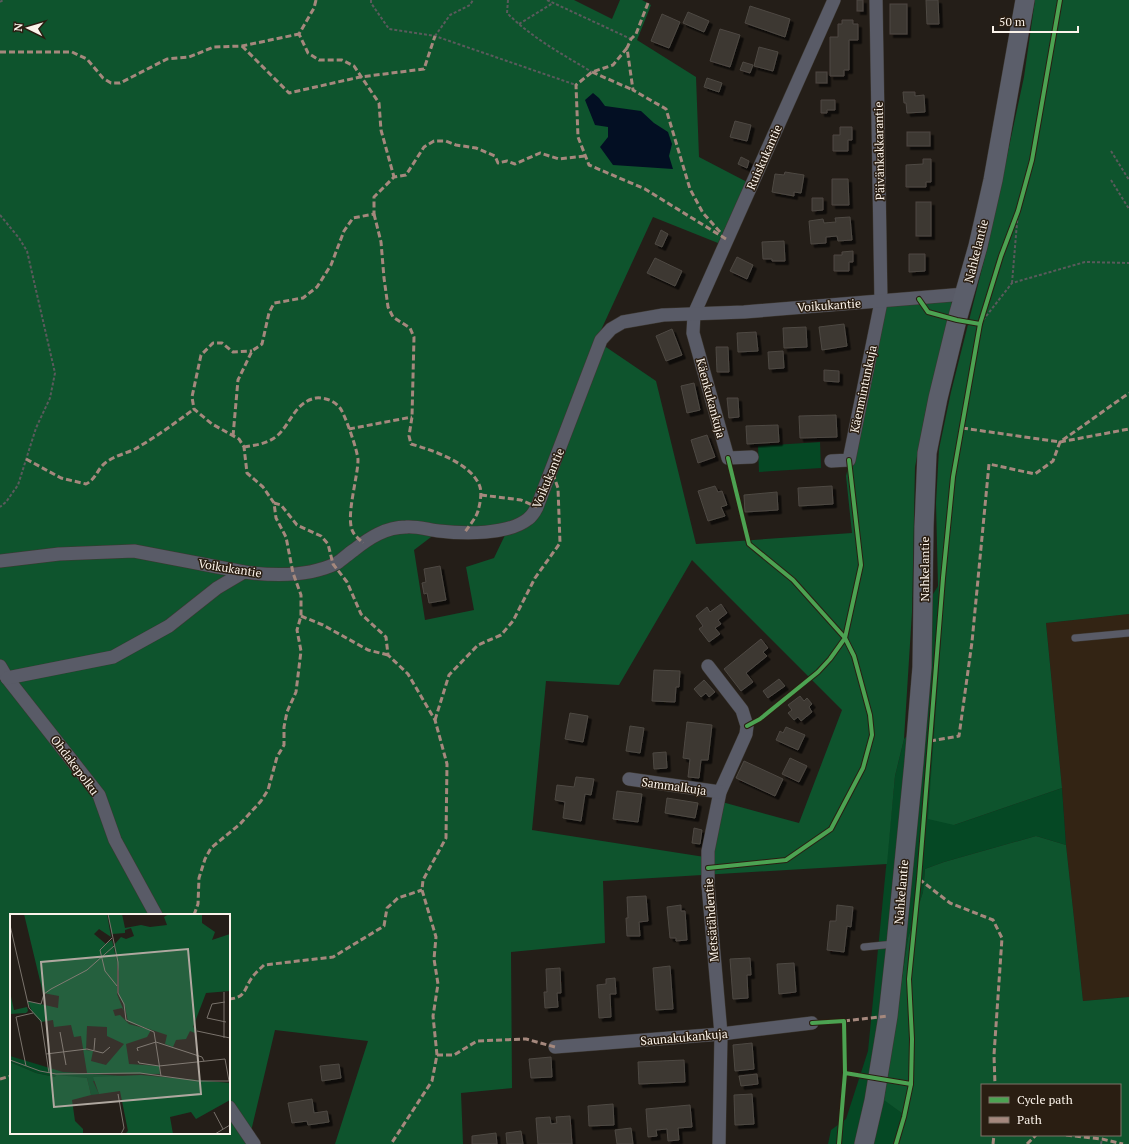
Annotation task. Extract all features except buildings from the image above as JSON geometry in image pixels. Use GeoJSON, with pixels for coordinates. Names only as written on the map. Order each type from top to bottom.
{"type":"FeatureCollection","features":[{"type":"Feature","properties":{"kind":"main road","name":"Nahkelantie"},"geometry":{"type":"LineString","coordinates":[[864,1144],[874,1101],[888,1016],[922,667],[924,527],[927,453],[938,398],[957,320],[978,246],[993,180],[1025,0]]}},
{"type":"Feature","properties":{"kind":"street","name":"Ruiskukantie"},"geometry":{"type":"LineString","coordinates":[[694,314],[834,0]]}},
{"type":"Feature","properties":{"kind":"street","name":"Päivänkakkarantie"},"geometry":{"type":"LineString","coordinates":[[876,0],[881,302]]}},
{"type":"Feature","properties":{"kind":"street","name":"Voikukantie"},"geometry":{"type":"LineString","coordinates":[[0,561],[59,554],[134,551],[244,572],[262,574],[298,573],[321,569],[338,562],[363,543],[385,530],[406,527],[442,531],[486,532],[510,528],[529,519],[537,507],[601,340],[611,328],[622,322],[663,315],[881,302],[965,294]]}},
{"type":"Feature","properties":{"kind":"street","name":"Käenmintunkuja"},"geometry":{"type":"LineString","coordinates":[[831,461],[849,460],[881,302]]}},
{"type":"Feature","properties":{"kind":"street","name":"Käenkukankuja"},"geometry":{"type":"LineString","coordinates":[[694,314],[693,333],[728,458],[752,457]]}},
{"type":"Feature","properties":{"kind":"street"},"geometry":{"type":"LineString","coordinates":[[4,678],[113,657],[169,626],[218,588],[244,572]]}},
{"type":"Feature","properties":{"kind":"street","name":"Ohdakepolku"},"geometry":{"type":"LineString","coordinates":[[0,666],[4,678],[99,795],[115,840],[155,914]]}},
{"type":"Feature","properties":{"kind":"street","name":"Metsätähdentie"},"geometry":{"type":"LineString","coordinates":[[708,666],[742,710],[747,726],[746,734],[720,792],[708,851],[713,951],[721,1034],[719,1144]]}},
{"type":"Feature","properties":{"kind":"street","name":"Sammalkuja"},"geometry":{"type":"LineString","coordinates":[[629,779],[720,792]]}},
{"type":"Feature","properties":{"kind":"street","name":"Saunakukankuja"},"geometry":{"type":"LineString","coordinates":[[555,1047],[721,1034],[812,1023]]}},
{"type":"Feature","properties":{"kind":"street"},"geometry":{"type":"LineString","coordinates":[[230,1108],[254,1144]]}},
{"type":"Feature","properties":{"kind":"lane"},"geometry":{"type":"LineString","coordinates":[[1075,638],[1129,633]]}},
{"type":"Feature","properties":{"kind":"lane"},"geometry":{"type":"LineString","coordinates":[[864,947],[896,944]]}},
{"type":"Feature","properties":{"kind":"path"},"geometry":{"type":"LineString","coordinates":[[371,0],[371,3],[389,29],[435,36],[576,85]]}},
{"type":"Feature","properties":{"kind":"path"},"geometry":{"type":"LineString","coordinates":[[435,36],[450,15],[470,5],[473,0]]}},
{"type":"Feature","properties":{"kind":"path"},"geometry":{"type":"LineString","coordinates":[[508,0],[507,13],[518,24],[532,35],[592,72]]}},
{"type":"Feature","properties":{"kind":"path"},"geometry":{"type":"LineString","coordinates":[[547,0],[631,39]]}},
{"type":"Feature","properties":{"kind":"path"},"geometry":{"type":"LineString","coordinates":[[518,24],[553,3]]}},
{"type":"Feature","properties":{"kind":"path"},"geometry":{"type":"LineString","coordinates":[[1111,151],[1129,180]]}},
{"type":"Feature","properties":{"kind":"path"},"geometry":{"type":"LineString","coordinates":[[1111,180],[1129,209]]}},
{"type":"Feature","properties":{"kind":"path"},"geometry":{"type":"LineString","coordinates":[[1011,231],[1020,204]]}},
{"type":"Feature","properties":{"kind":"path"},"geometry":{"type":"LineString","coordinates":[[980,324],[1012,282],[1018,212]]}},
{"type":"Feature","properties":{"kind":"path"},"geometry":{"type":"LineString","coordinates":[[0,215],[19,238],[27,251],[55,373],[50,398],[36,428],[18,485],[6,502],[0,507]]}},
{"type":"Feature","properties":{"kind":"path"},"geometry":{"type":"LineString","coordinates":[[1012,282],[1085,262],[1129,263]]}},
{"type":"Feature","properties":{"kind":"path"},"geometry":{"type":"LineString","coordinates":[[979,331],[985,309]]}},
{"type":"Feature","properties":{"kind":"path"},"geometry":{"type":"LineString","coordinates":[[957,320],[980,324]]}},
{"type":"Feature","properties":{"kind":"path"},"geometry":{"type":"LineString","coordinates":[[1101,1144],[1102,1139]]}},
{"type":"Feature","properties":{"kind":"shaded area"},"geometry":{"type":"Polygon","coordinates":[[[1129,614],[1129,997],[1083,1001],[1066,845],[1046,623],[1129,614]]]}},
{"type":"Feature","properties":{"kind":"green space"},"geometry":{"type":"Polygon","coordinates":[[[0,0],[574,0],[612,19],[620,0],[642,0],[651,5],[637,40],[696,77],[699,157],[747,182],[718,243],[653,217],[596,341],[535,504],[526,516],[508,525],[485,529],[406,523],[321,566],[262,570],[134,547],[0,557],[0,0]]]}},
{"type":"Feature","properties":{"kind":"green space"},"geometry":{"type":"Polygon","coordinates":[[[1035,0],[1129,0],[1129,614],[1046,623],[1062,788],[954,825],[928,819],[941,638],[936,503],[939,449],[951,392],[988,245],[1024,77],[1035,0]]]}},
{"type":"Feature","properties":{"kind":"green space"},"geometry":{"type":"Polygon","coordinates":[[[945,301],[951,302],[954,305],[926,409],[915,467],[912,612],[904,739],[895,776],[887,864],[603,881],[605,943],[511,952],[512,1088],[461,1093],[463,1144],[335,1144],[368,1041],[275,1030],[248,1144],[0,1144],[0,565],[59,558],[133,555],[298,577],[368,544],[406,529],[435,534],[414,550],[425,620],[474,610],[466,567],[494,558],[506,533],[530,523],[603,345],[656,381],[696,544],[852,533],[846,476],[885,307],[945,301]],[[692,560],[619,685],[546,681],[532,830],[711,858],[722,802],[799,823],[842,710],[692,560]]]}},
{"type":"Feature","properties":{"kind":"green space"},"geometry":{"type":"Polygon","coordinates":[[[820,442],[821,468],[759,472],[758,446],[820,442]]]}},
{"type":"Feature","properties":{"kind":"green space"},"geometry":{"type":"Polygon","coordinates":[[[938,586],[954,825],[1062,788],[1066,845],[1036,836],[944,862],[925,869],[923,892],[908,938],[884,1099],[903,1114],[893,1144],[828,1144],[831,1130],[846,1119],[868,1051],[895,776],[904,739],[924,717],[930,599],[938,586]]]}},
{"type":"Feature","properties":{"kind":"green space"},"geometry":{"type":"Polygon","coordinates":[[[1036,836],[1066,845],[1083,1001],[1129,997],[1129,1144],[893,1144],[903,1114],[884,1100],[908,938],[923,892],[925,869],[944,862],[1036,836]]]}},
{"type":"Feature","properties":{"kind":"water"},"geometry":{"type":"Polygon","coordinates":[[[593,93],[605,106],[641,111],[654,123],[668,132],[672,144],[669,156],[673,169],[613,165],[600,147],[608,137],[608,127],[595,125],[585,100],[593,93]]]}},
{"type":"Feature","properties":{"kind":"marked path"},"geometry":{"type":"LineString","coordinates":[[316,0],[314,8],[299,34],[308,53],[319,60],[342,60],[354,66],[379,103],[381,130],[394,177]]}},
{"type":"Feature","properties":{"kind":"marked path"},"geometry":{"type":"LineString","coordinates":[[648,3],[636,34],[631,39],[627,48],[633,90],[666,109],[690,189],[703,213],[720,232]]}},
{"type":"Feature","properties":{"kind":"marked path"},"geometry":{"type":"LineString","coordinates":[[0,52],[72,52],[87,59],[103,78],[111,83],[120,83],[167,59],[189,57],[214,47],[242,46],[299,34]]}},
{"type":"Feature","properties":{"kind":"marked path"},"geometry":{"type":"LineString","coordinates":[[242,46],[289,93],[360,77],[424,69],[435,36]]}},
{"type":"Feature","properties":{"kind":"marked path"},"geometry":{"type":"LineString","coordinates":[[627,48],[613,65],[592,72],[576,85],[578,137],[589,165],[645,189],[726,239]]}},
{"type":"Feature","properties":{"kind":"marked path"},"geometry":{"type":"LineString","coordinates":[[592,72],[633,90]]}},
{"type":"Feature","properties":{"kind":"marked path"},"geometry":{"type":"LineString","coordinates":[[233,436],[238,380],[252,351],[262,344],[269,313],[274,303],[303,298],[317,287],[331,265],[344,231],[353,218],[374,214],[374,197],[394,177],[406,175],[424,147],[434,141],[446,141],[456,145],[476,148],[495,156],[498,163],[507,161],[515,164],[540,153],[559,159],[585,156]]}},
{"type":"Feature","properties":{"kind":"marked path"},"geometry":{"type":"LineString","coordinates":[[374,214],[381,242],[388,307],[393,317],[410,328],[414,337],[412,417],[409,436],[411,444],[440,454],[460,464],[476,479],[481,490],[478,511],[465,532]]}},
{"type":"Feature","properties":{"kind":"marked path"},"geometry":{"type":"LineString","coordinates":[[194,914],[198,904],[199,878],[205,859],[211,848],[240,824],[261,801],[268,790],[277,757],[284,745],[284,727],[287,712],[296,692],[301,651],[297,630],[301,616],[301,595],[293,573],[286,537],[276,518],[274,503],[263,487],[247,473],[244,447],[239,439],[212,424],[194,409],[192,397],[201,355],[213,343],[222,343],[233,352],[252,351]]}},
{"type":"Feature","properties":{"kind":"marked path"},"geometry":{"type":"LineString","coordinates":[[930,741],[959,736],[972,642],[989,464],[1035,474],[1053,461],[1060,442],[1129,393]]}},
{"type":"Feature","properties":{"kind":"marked path"},"geometry":{"type":"LineString","coordinates":[[244,447],[262,444],[274,438],[283,430],[298,408],[309,400],[322,398],[335,403],[340,408],[345,418],[354,442],[358,460],[350,517],[351,526],[354,533],[363,543]]}},
{"type":"Feature","properties":{"kind":"marked path"},"geometry":{"type":"LineString","coordinates":[[26,459],[61,478],[86,484],[92,480],[102,466],[108,461],[135,449],[194,409]]}},
{"type":"Feature","properties":{"kind":"marked path"},"geometry":{"type":"LineString","coordinates":[[349,429],[412,417]]}},
{"type":"Feature","properties":{"kind":"marked path"},"geometry":{"type":"LineString","coordinates":[[962,428],[1060,442],[1129,429]]}},
{"type":"Feature","properties":{"kind":"marked path"},"geometry":{"type":"LineString","coordinates":[[435,720],[449,675],[478,645],[501,635],[513,621],[535,578],[560,543],[558,488],[554,477],[550,475]]}},
{"type":"Feature","properties":{"kind":"marked path"},"geometry":{"type":"LineString","coordinates":[[481,495],[521,500],[537,507]]}},
{"type":"Feature","properties":{"kind":"marked path"},"geometry":{"type":"LineString","coordinates":[[274,503],[281,505],[297,525],[321,536],[328,544],[333,564],[347,582],[361,614],[386,637],[388,655],[408,674],[435,720],[447,764],[446,838],[423,880],[422,890],[436,937],[434,959],[438,984],[433,1016],[437,1055],[432,1081],[391,1144]]}},
{"type":"Feature","properties":{"kind":"marked path"},"geometry":{"type":"LineString","coordinates":[[301,616],[323,625],[368,650],[388,655]]}},
{"type":"Feature","properties":{"kind":"marked path"},"geometry":{"type":"LineString","coordinates":[[919,879],[950,903],[993,920],[1002,938],[994,1055],[995,1084]]}},
{"type":"Feature","properties":{"kind":"marked path"},"geometry":{"type":"LineString","coordinates":[[230,999],[241,995],[255,973],[264,965],[333,957],[384,926],[387,908],[398,898],[422,890]]}},
{"type":"Feature","properties":{"kind":"marked path"},"geometry":{"type":"LineString","coordinates":[[844,1021],[888,1016]]}},
{"type":"Feature","properties":{"kind":"marked path"},"geometry":{"type":"LineString","coordinates":[[437,1055],[454,1055],[477,1041],[526,1039],[555,1047]]}},
{"type":"Feature","properties":{"kind":"marked path"},"geometry":{"type":"LineString","coordinates":[[0,1079],[10,1076]]}},
{"type":"Feature","properties":{"kind":"marked path"},"geometry":{"type":"LineString","coordinates":[[993,1144],[994,1136]]}},
{"type":"Feature","properties":{"kind":"marked path"},"geometry":{"type":"LineString","coordinates":[[1027,1144],[1035,1136]]}},
{"type":"Feature","properties":{"kind":"marked path"},"geometry":{"type":"LineString","coordinates":[[1075,1136],[1102,1139],[1123,1144]]}},
{"type":"Feature","properties":{"kind":"cycle path"},"geometry":{"type":"LineString","coordinates":[[839,1144],[845,1073],[911,1084],[912,1039],[909,979],[919,879],[943,578],[953,477],[980,324],[1001,256],[1018,211],[1032,160],[1060,0]]}},
{"type":"Feature","properties":{"kind":"cycle path"},"geometry":{"type":"LineString","coordinates":[[919,299],[928,312],[957,320],[980,324]]}},
{"type":"Feature","properties":{"kind":"cycle path"},"geometry":{"type":"LineString","coordinates":[[728,458],[749,544],[793,580],[845,638],[830,659],[818,672],[760,719],[747,726]]}},
{"type":"Feature","properties":{"kind":"cycle path"},"geometry":{"type":"LineString","coordinates":[[708,868],[786,860],[831,829],[863,768],[872,735],[870,715],[854,656],[845,638],[861,565],[849,460]]}},
{"type":"Feature","properties":{"kind":"cycle path"},"geometry":{"type":"LineString","coordinates":[[812,1023],[844,1021],[845,1073]]}},
{"type":"Feature","properties":{"kind":"cycle path"},"geometry":{"type":"LineString","coordinates":[[896,1144],[904,1117],[911,1084]]}}]}
